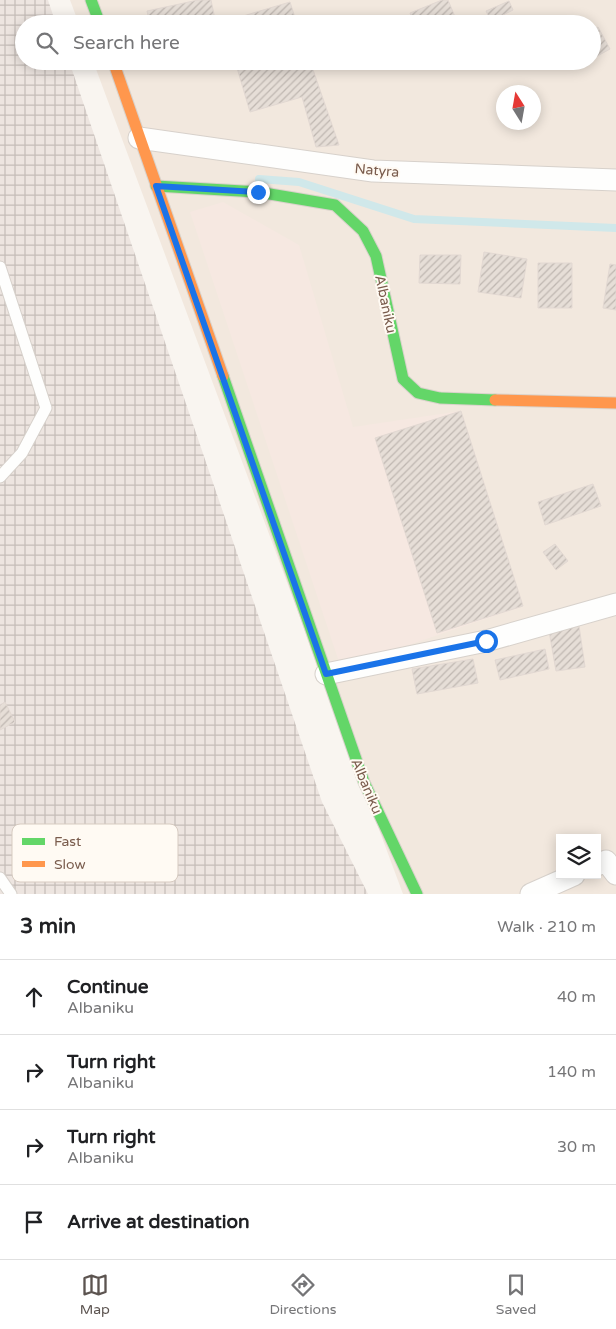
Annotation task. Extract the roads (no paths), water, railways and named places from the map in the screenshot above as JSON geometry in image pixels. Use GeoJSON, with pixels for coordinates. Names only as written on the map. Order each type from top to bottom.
{"type":"FeatureCollection","features":[{"type":"Feature","properties":{"kind":"main road"},"geometry":{"type":"LineString","coordinates":[[92,0],[97,15]]}},
{"type":"Feature","properties":{"kind":"main road","name":"Albaniku"},"geometry":{"type":"LineString","coordinates":[[116,70],[364,782],[417,894]]}},
{"type":"Feature","properties":{"kind":"main road","name":"Albaniku"},"geometry":{"type":"LineString","coordinates":[[156,186],[258,192],[335,205],[363,231],[376,256],[403,380],[418,393],[440,398],[616,403]]}},
{"type":"Feature","properties":{"kind":"street","name":"Natyra"},"geometry":{"type":"LineString","coordinates":[[139,138],[373,171],[616,180]]}},
{"type":"Feature","properties":{"kind":"street"},"geometry":{"type":"LineString","coordinates":[[326,674],[486,641],[616,604]]}},
{"type":"Feature","properties":{"kind":"street"},"geometry":{"type":"LineString","coordinates":[[601,863],[606,861],[616,874]]}},
{"type":"Feature","properties":{"kind":"street"},"geometry":{"type":"LineString","coordinates":[[531,894],[565,879]]}},
{"type":"Feature","properties":{"kind":"lane"},"geometry":{"type":"LineString","coordinates":[[0,267],[46,408],[22,453],[0,477]]}},
{"type":"Feature","properties":{"kind":"lane"},"geometry":{"type":"LineString","coordinates":[[0,878],[11,894]]}},
{"type":"Feature","properties":{"kind":"waterway"},"geometry":{"type":"LineString","coordinates":[[259,179],[299,182],[414,219],[616,228]]}}]}
